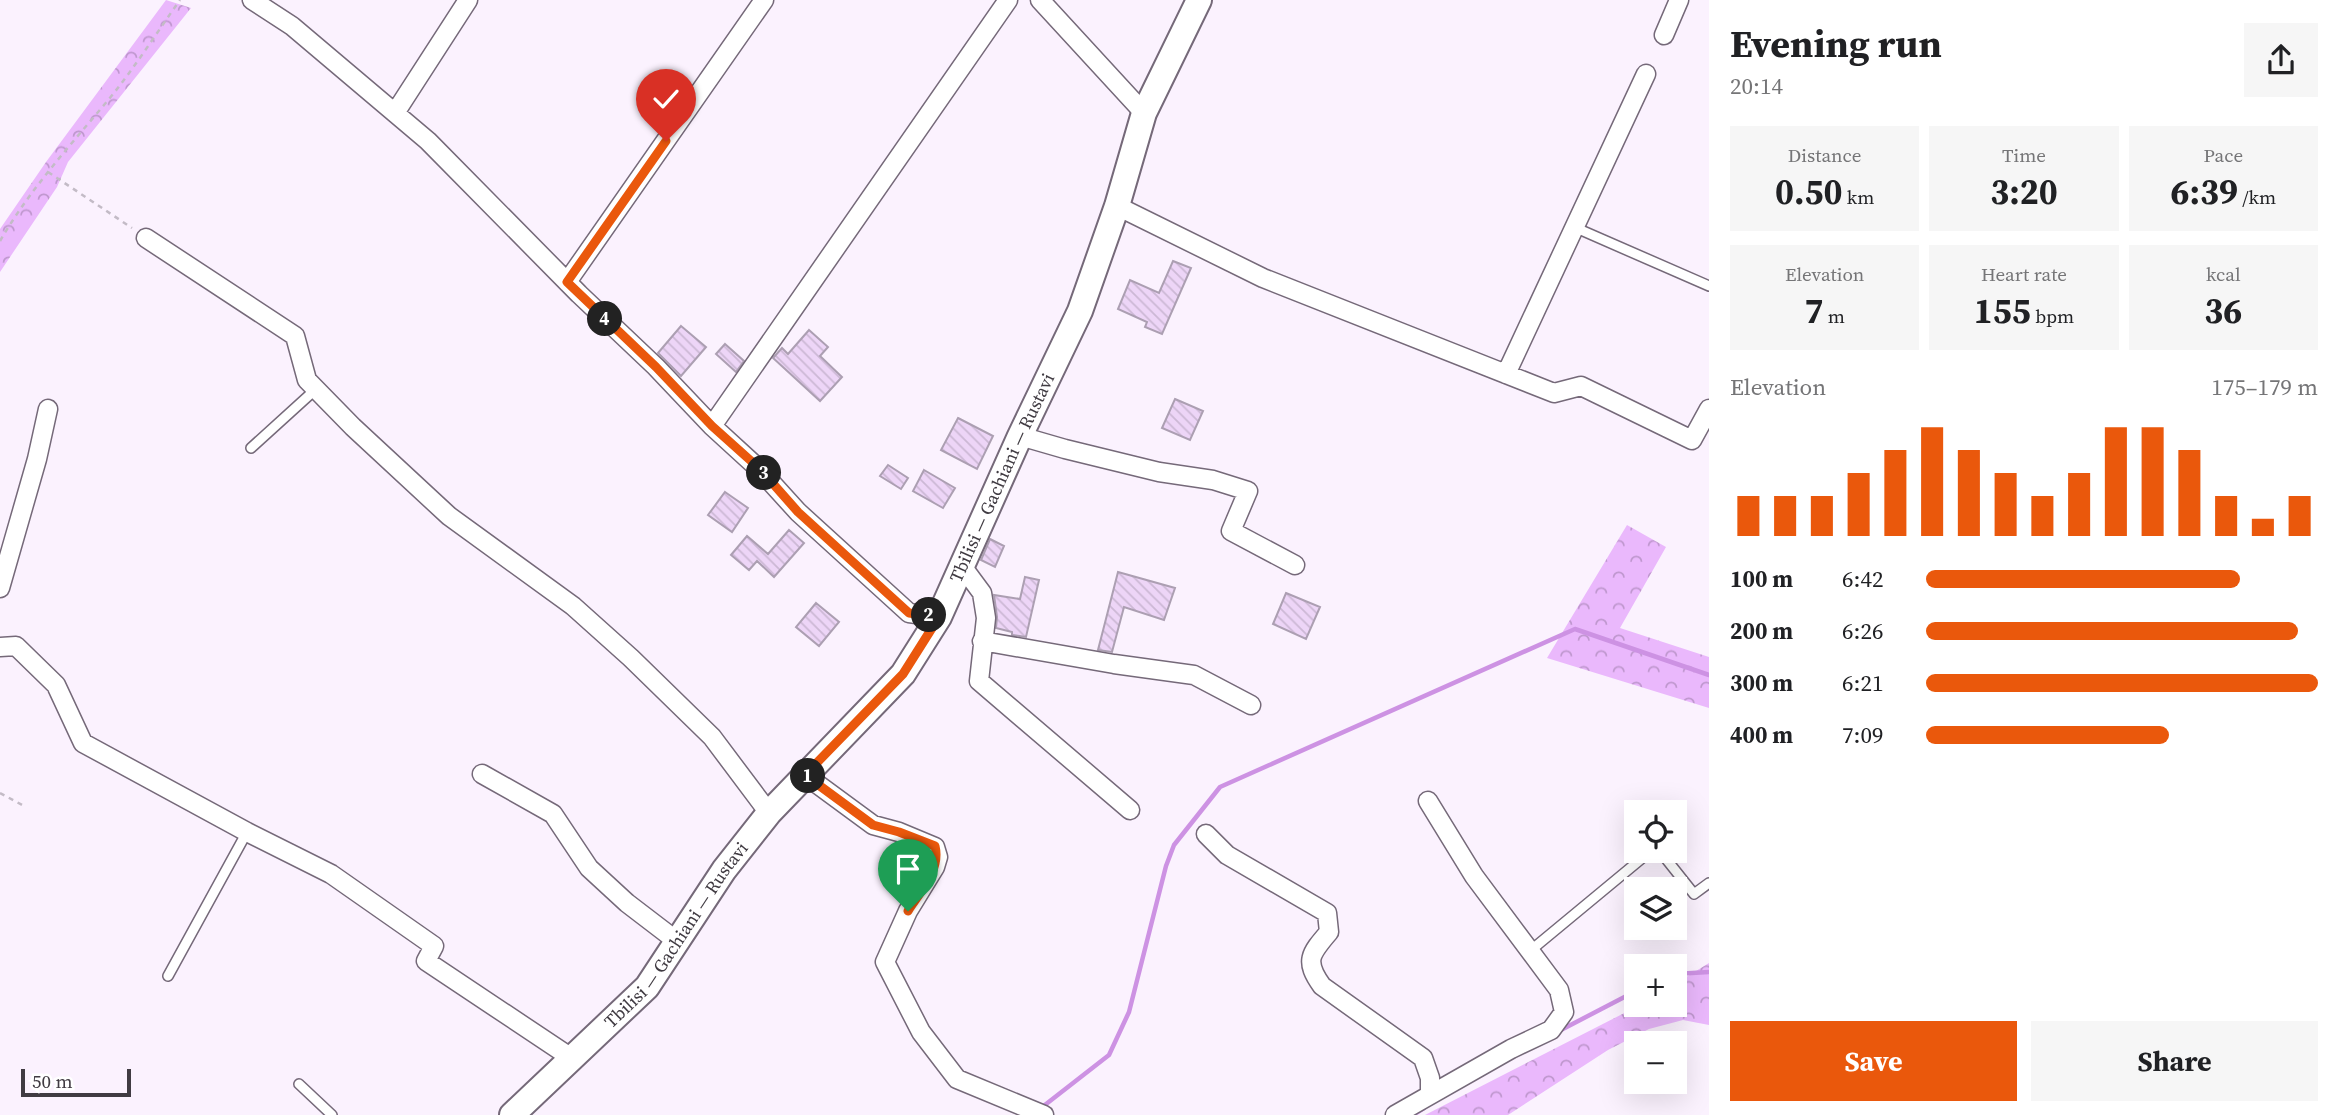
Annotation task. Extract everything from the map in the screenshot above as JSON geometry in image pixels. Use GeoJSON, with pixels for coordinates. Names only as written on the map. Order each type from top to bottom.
{"type":"FeatureCollection","features":[{"type":"Feature","properties":{"kind":"main road","name":"Tbilisi — Gachiani — Rustavi"},"geometry":{"type":"LineString","coordinates":[[522,1112],[647,987],[724,870],[769,813],[903,674],[939,617],[1020,436],[1080,312],[1117,206],[1144,113],[1199,0]]}},
{"type":"Feature","properties":{"kind":"street"},"geometry":{"type":"LineString","coordinates":[[252,0],[292,26],[428,141],[712,426],[760,469],[798,512],[909,613],[939,617]]}},
{"type":"Feature","properties":{"kind":"street"},"geometry":{"type":"LineString","coordinates":[[395,113],[468,0]]}},
{"type":"Feature","properties":{"kind":"street"},"geometry":{"type":"LineString","coordinates":[[567,282],[764,0]]}},
{"type":"Feature","properties":{"kind":"street"},"geometry":{"type":"LineString","coordinates":[[712,426],[1008,0]]}},
{"type":"Feature","properties":{"kind":"street"},"geometry":{"type":"LineString","coordinates":[[1040,0],[1144,113]]}},
{"type":"Feature","properties":{"kind":"street"},"geometry":{"type":"LineString","coordinates":[[1664,35],[1679,0]]}},
{"type":"Feature","properties":{"kind":"street"},"geometry":{"type":"LineString","coordinates":[[1506,374],[1646,74]]}},
{"type":"Feature","properties":{"kind":"street"},"geometry":{"type":"LineString","coordinates":[[1117,206],[1263,278],[1554,393],[1581,386],[1692,440],[1709,409]]}},
{"type":"Feature","properties":{"kind":"street"},"geometry":{"type":"LineString","coordinates":[[146,238],[296,336],[307,380],[353,427],[449,516],[573,606],[631,658],[712,737],[769,813]]}},
{"type":"Feature","properties":{"kind":"street"},"geometry":{"type":"LineString","coordinates":[[0,588],[37,459],[48,409]]}},
{"type":"Feature","properties":{"kind":"street"},"geometry":{"type":"LineString","coordinates":[[1020,436],[1160,472],[1213,480],[1248,491],[1231,531],[1295,565]]}},
{"type":"Feature","properties":{"kind":"street"},"geometry":{"type":"LineString","coordinates":[[962,566],[982,593],[986,618],[979,681],[1130,810]]}},
{"type":"Feature","properties":{"kind":"street"},"geometry":{"type":"LineString","coordinates":[[982,640],[1194,676],[1251,705]]}},
{"type":"Feature","properties":{"kind":"street"},"geometry":{"type":"LineString","coordinates":[[0,647],[16,646],[56,685],[83,743],[331,874],[434,946],[426,961],[573,1059]]}},
{"type":"Feature","properties":{"kind":"street"},"geometry":{"type":"LineString","coordinates":[[482,774],[553,814],[589,868],[626,903],[678,942]]}},
{"type":"Feature","properties":{"kind":"street"},"geometry":{"type":"LineString","coordinates":[[805,775],[873,825],[935,846],[938,858],[936,867],[908,911],[885,962],[921,1032],[957,1079],[1044,1115]]}},
{"type":"Feature","properties":{"kind":"street"},"geometry":{"type":"LineString","coordinates":[[1395,1115],[1511,1049],[1551,1030],[1564,1012],[1559,990],[1474,876],[1428,801]]}},
{"type":"Feature","properties":{"kind":"street"},"geometry":{"type":"LineString","coordinates":[[1206,834],[1227,855],[1327,913],[1329,932],[1312,952],[1311,970],[1322,986],[1423,1058],[1430,1078],[1430,1094]]}},
{"type":"Feature","properties":{"kind":"lane"},"geometry":{"type":"LineString","coordinates":[[1574,227],[1709,286]]}},
{"type":"Feature","properties":{"kind":"lane"},"geometry":{"type":"LineString","coordinates":[[251,448],[316,389]]}},
{"type":"Feature","properties":{"kind":"lane"},"geometry":{"type":"LineString","coordinates":[[168,976],[247,832]]}},
{"type":"Feature","properties":{"kind":"lane"},"geometry":{"type":"LineString","coordinates":[[1530,951],[1636,863]]}},
{"type":"Feature","properties":{"kind":"lane"},"geometry":{"type":"LineString","coordinates":[[1669,863],[1694,894],[1709,883]]}},
{"type":"Feature","properties":{"kind":"lane"},"geometry":{"type":"LineString","coordinates":[[299,1084],[332,1115]]}},
{"type":"Feature","properties":{"kind":"path"},"geometry":{"type":"LineString","coordinates":[[0,241],[48,172],[106,103],[180,0]]}},
{"type":"Feature","properties":{"kind":"path"},"geometry":{"type":"LineString","coordinates":[[48,172],[146,238]]}},
{"type":"Feature","properties":{"kind":"path"},"geometry":{"type":"LineString","coordinates":[[0,793],[24,806]]}},
{"type":"Feature","properties":{"kind":"green space"},"geometry":{"type":"Polygon","coordinates":[[[166,0],[191,8],[68,162],[57,187],[0,272],[0,229],[166,0]]]}},
{"type":"Feature","properties":{"kind":"green space"},"geometry":{"type":"Polygon","coordinates":[[[1627,525],[1666,547],[1620,628],[1709,657],[1709,708],[1547,658],[1627,525]]]}},
{"type":"Feature","properties":{"kind":"green space"},"geometry":{"type":"Polygon","coordinates":[[[1709,963],[1709,1025],[1683,1020],[1645,1031],[1624,1031],[1624,1042],[1508,1115],[1425,1115],[1624,1013],[1624,1017],[1687,1017],[1687,977],[1709,963]]]}},
{"type":"Feature","properties":{"kind":"building"},"geometry":{"type":"Polygon","coordinates":[[[1173,261],[1191,268],[1162,334],[1145,327],[1147,322],[1118,309],[1130,280],[1159,293],[1173,261]]]}},
{"type":"Feature","properties":{"kind":"building"},"geometry":{"type":"Polygon","coordinates":[[[681,326],[706,347],[681,376],[658,353],[681,326]]]}},
{"type":"Feature","properties":{"kind":"building"},"geometry":{"type":"Polygon","coordinates":[[[809,330],[828,347],[820,356],[842,377],[820,401],[773,358],[782,348],[788,354],[809,330]]]}},
{"type":"Feature","properties":{"kind":"building"},"geometry":{"type":"Polygon","coordinates":[[[725,344],[744,361],[736,372],[716,354],[725,344]]]}},
{"type":"Feature","properties":{"kind":"building"},"geometry":{"type":"Polygon","coordinates":[[[1175,399],[1203,411],[1190,440],[1162,428],[1175,399]]]}},
{"type":"Feature","properties":{"kind":"building"},"geometry":{"type":"Polygon","coordinates":[[[958,418],[993,436],[977,469],[941,450],[958,418]]]}},
{"type":"Feature","properties":{"kind":"building"},"geometry":{"type":"Polygon","coordinates":[[[888,465],[908,478],[901,489],[880,476],[888,465]]]}},
{"type":"Feature","properties":{"kind":"building"},"geometry":{"type":"Polygon","coordinates":[[[924,470],[955,488],[943,508],[913,491],[924,470]]]}},
{"type":"Feature","properties":{"kind":"building"},"geometry":{"type":"Polygon","coordinates":[[[725,492],[748,508],[732,532],[708,515],[725,492]]]}},
{"type":"Feature","properties":{"kind":"building"},"geometry":{"type":"Polygon","coordinates":[[[789,530],[804,543],[774,577],[757,561],[749,570],[731,555],[747,536],[768,554],[789,530]]]}},
{"type":"Feature","properties":{"kind":"building"},"geometry":{"type":"Polygon","coordinates":[[[990,539],[1004,546],[995,567],[981,560],[990,539]]]}},
{"type":"Feature","properties":{"kind":"building"},"geometry":{"type":"Polygon","coordinates":[[[1118,572],[1175,588],[1164,620],[1124,607],[1112,652],[1098,650],[1118,572]]]}},
{"type":"Feature","properties":{"kind":"building"},"geometry":{"type":"Polygon","coordinates":[[[1025,577],[1039,580],[1026,637],[1012,635],[1012,632],[996,628],[994,595],[1020,599],[1025,577]]]}},
{"type":"Feature","properties":{"kind":"building"},"geometry":{"type":"Polygon","coordinates":[[[1286,593],[1320,607],[1306,639],[1273,624],[1286,593]]]}},
{"type":"Feature","properties":{"kind":"building"},"geometry":{"type":"Polygon","coordinates":[[[816,603],[839,622],[819,646],[796,627],[816,603]]]}},
{"type":"Feature","properties":{"kind":"waterway"},"geometry":{"type":"LineString","coordinates":[[1041,1108],[1109,1055],[1129,1012],[1166,866],[1174,845],[1220,787],[1575,629],[1709,675]]}},
{"type":"Feature","properties":{"kind":"waterway"},"geometry":{"type":"LineString","coordinates":[[1687,973],[1709,972]]}},
{"type":"Feature","properties":{"kind":"waterway"},"geometry":{"type":"LineString","coordinates":[[1559,1031],[1624,997]]}},
{"type":"Feature","properties":{"kind":"waterway"},"geometry":{"type":"LineString","coordinates":[[1413,1115],[1424,1108]]}},
{"type":"Feature","properties":{"kind":"route"},"geometry":{"type":"LineString","coordinates":[[666,141],[567,282],[656,367],[712,426],[760,469],[798,512],[909,613],[939,617],[903,674],[805,775],[873,825],[935,846],[938,858],[936,867],[908,911]]}}]}
